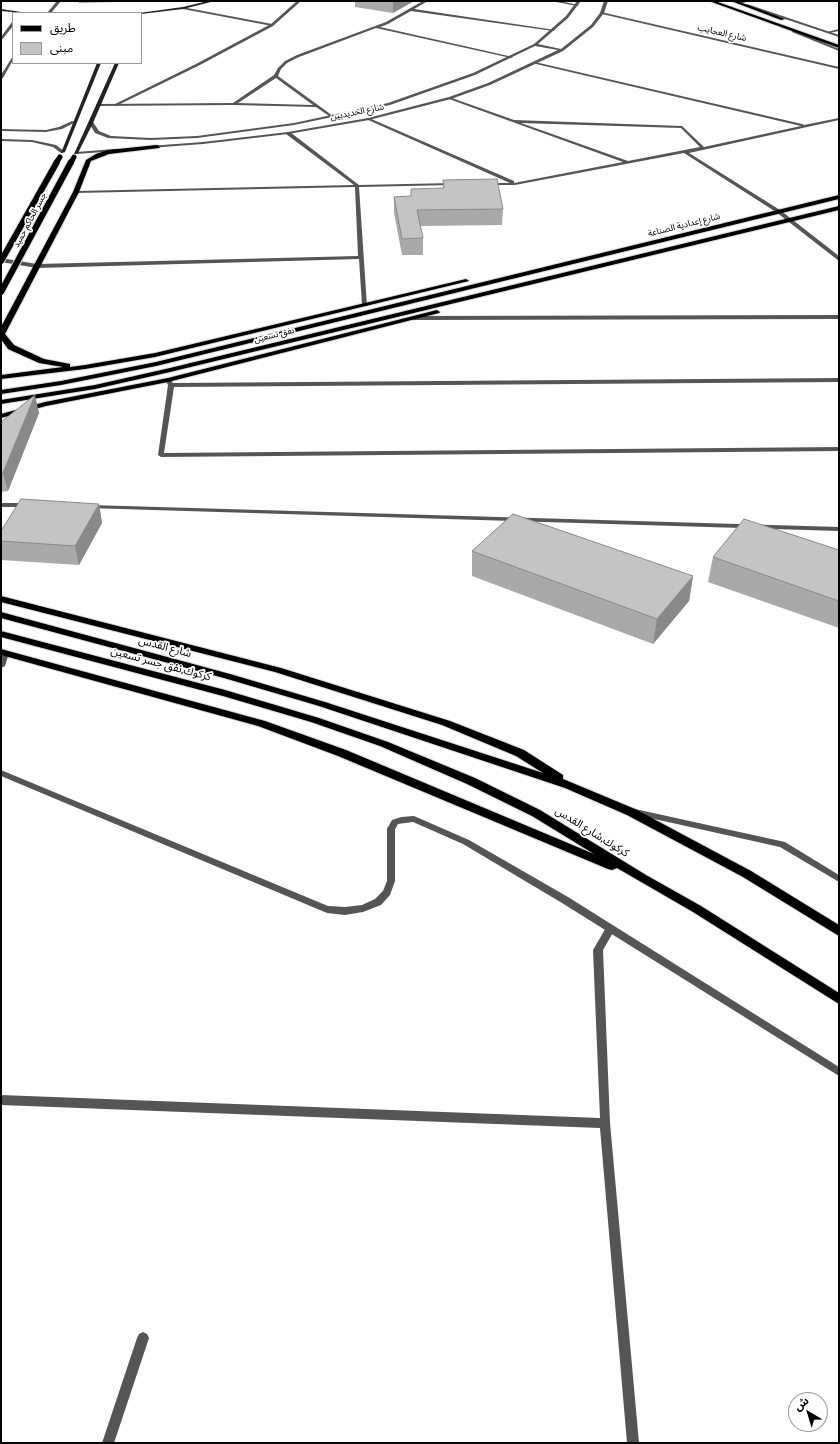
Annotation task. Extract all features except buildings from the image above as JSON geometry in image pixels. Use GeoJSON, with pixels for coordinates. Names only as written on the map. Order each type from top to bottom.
{"type":"FeatureCollection","features":[{"type":"Feature","properties":{"kind":"main road"},"geometry":{"type":"LineString","coordinates":[[142,13],[183,8],[213,1]]}},
{"type":"Feature","properties":{"kind":"main road"},"geometry":{"type":"LineString","coordinates":[[711,1],[839,47]]}},
{"type":"Feature","properties":{"kind":"main road"},"geometry":{"type":"LineString","coordinates":[[733,1],[839,40]]}},
{"type":"Feature","properties":{"kind":"main road"},"geometry":{"type":"LineString","coordinates":[[142,18],[176,9]]}},
{"type":"Feature","properties":{"kind":"main road"},"geometry":{"type":"LineString","coordinates":[[1,10],[14,12]]}},
{"type":"Feature","properties":{"kind":"main road"},"geometry":{"type":"LineString","coordinates":[[61,154],[99,64]]}},
{"type":"Feature","properties":{"kind":"main road"},"geometry":{"type":"LineString","coordinates":[[75,155],[91,123],[117,64]]}},
{"type":"Feature","properties":{"kind":"main road"},"geometry":{"type":"LineString","coordinates":[[85,367],[55,364],[30,357],[11,347],[1,334],[76,192],[89,160],[108,152],[157,147]]}},
{"type":"Feature","properties":{"kind":"main road","name":"جسر الحاكم حميد"},"geometry":{"type":"LineString","coordinates":[[1,261],[61,154]]}},
{"type":"Feature","properties":{"kind":"main road","name":"جسر الحاكم حميد"},"geometry":{"type":"LineString","coordinates":[[1,292],[75,155]]}},
{"type":"Feature","properties":{"kind":"main road","name":"شارع إعدادية الصناعة"},"geometry":{"type":"LineString","coordinates":[[534,271],[839,197]]}},
{"type":"Feature","properties":{"kind":"main road","name":"شارع إعدادية الصناعة"},"geometry":{"type":"LineString","coordinates":[[550,277],[839,208]]}},
{"type":"Feature","properties":{"kind":"main road"},"geometry":{"type":"LineString","coordinates":[[1,377],[85,367],[188,348],[462,282],[534,271]]}},
{"type":"Feature","properties":{"kind":"main road","name":"نفق تسعين"},"geometry":{"type":"LineString","coordinates":[[1,392],[61,383],[156,364],[279,335],[534,271]]}},
{"type":"Feature","properties":{"kind":"main road"},"geometry":{"type":"LineString","coordinates":[[1,416],[45,404],[169,382],[480,301],[550,277]]}},
{"type":"Feature","properties":{"kind":"main road","name":"نفق تسعين"},"geometry":{"type":"LineString","coordinates":[[1,402],[94,387],[170,370],[550,277]]}},
{"type":"Feature","properties":{"kind":"main road"},"geometry":{"type":"LineString","coordinates":[[1,599],[278,670],[446,722],[520,753],[568,785],[631,812],[747,874],[839,932]]}},
{"type":"Feature","properties":{"kind":"main road","name":"شارع القدس"},"geometry":{"type":"LineString","coordinates":[[1,615],[220,674],[322,704],[568,785]]}},
{"type":"Feature","properties":{"kind":"main road","name":"كركوك,نفق جسر تسعين"},"geometry":{"type":"LineString","coordinates":[[1,634],[225,693],[315,720]]}},
{"type":"Feature","properties":{"kind":"main road"},"geometry":{"type":"LineString","coordinates":[[3,653],[261,723],[342,753],[642,878]]}},
{"type":"Feature","properties":{"kind":"main road","name":"كركوك,شارع القدس"},"geometry":{"type":"LineString","coordinates":[[315,720],[384,744],[471,780],[536,813],[642,878],[697,909],[839,999]]}},
{"type":"Feature","properties":{"kind":"street"},"geometry":{"type":"LineString","coordinates":[[50,12],[59,1]]}},
{"type":"Feature","properties":{"kind":"street"},"geometry":{"type":"LineString","coordinates":[[115,105],[197,66],[272,25],[280,20],[300,1]]}},
{"type":"Feature","properties":{"kind":"street"},"geometry":{"type":"LineString","coordinates":[[234,104],[276,76],[282,66],[298,56],[376,27],[412,10],[426,1]]}},
{"type":"Feature","properties":{"kind":"street"},"geometry":{"type":"LineString","coordinates":[[553,1],[578,3]]}},
{"type":"Feature","properties":{"kind":"street","name":"شارع الحديديين"},"geometry":{"type":"LineString","coordinates":[[75,155],[203,143],[288,133],[368,119],[450,98],[489,84],[562,50],[592,26],[602,13],[606,1]]}},
{"type":"Feature","properties":{"kind":"street"},"geometry":{"type":"LineString","coordinates":[[739,3],[748,1]]}},
{"type":"Feature","properties":{"kind":"street","name":"شارع الحديديين"},"geometry":{"type":"LineString","coordinates":[[91,123],[97,132],[105,136],[151,139],[197,137],[332,117],[389,104],[474,74],[535,45],[567,17],[578,3]]}},
{"type":"Feature","properties":{"kind":"street"},"geometry":{"type":"LineString","coordinates":[[739,3],[839,36]]}},
{"type":"Feature","properties":{"kind":"street"},"geometry":{"type":"LineString","coordinates":[[183,8],[272,25]]}},
{"type":"Feature","properties":{"kind":"street"},"geometry":{"type":"LineString","coordinates":[[412,10],[553,30]]}},
{"type":"Feature","properties":{"kind":"street","name":"شارع العجايب"},"geometry":{"type":"LineString","coordinates":[[602,13],[839,68]]}},
{"type":"Feature","properties":{"kind":"street"},"geometry":{"type":"LineString","coordinates":[[1,40],[12,24]]}},
{"type":"Feature","properties":{"kind":"street"},"geometry":{"type":"LineString","coordinates":[[376,27],[511,57]]}},
{"type":"Feature","properties":{"kind":"street"},"geometry":{"type":"LineString","coordinates":[[786,28],[839,50]]}},
{"type":"Feature","properties":{"kind":"street"},"geometry":{"type":"LineString","coordinates":[[829,32],[839,30]]}},
{"type":"Feature","properties":{"kind":"street"},"geometry":{"type":"LineString","coordinates":[[535,45],[562,50]]}},
{"type":"Feature","properties":{"kind":"street"},"geometry":{"type":"LineString","coordinates":[[1,78],[12,59]]}},
{"type":"Feature","properties":{"kind":"street"},"geometry":{"type":"LineString","coordinates":[[536,63],[805,126]]}},
{"type":"Feature","properties":{"kind":"street"},"geometry":{"type":"LineString","coordinates":[[276,76],[332,117]]}},
{"type":"Feature","properties":{"kind":"street"},"geometry":{"type":"LineString","coordinates":[[450,98],[626,162]]}},
{"type":"Feature","properties":{"kind":"street"},"geometry":{"type":"LineString","coordinates":[[98,105],[234,104],[315,106]]}},
{"type":"Feature","properties":{"kind":"street"},"geometry":{"type":"LineString","coordinates":[[389,104],[403,111]]}},
{"type":"Feature","properties":{"kind":"street"},"geometry":{"type":"LineString","coordinates":[[368,119],[515,184]]}},
{"type":"Feature","properties":{"kind":"street"},"geometry":{"type":"LineString","coordinates":[[483,184],[515,184],[685,152],[839,119]]}},
{"type":"Feature","properties":{"kind":"street"},"geometry":{"type":"LineString","coordinates":[[514,121],[682,127],[703,148]]}},
{"type":"Feature","properties":{"kind":"street"},"geometry":{"type":"LineString","coordinates":[[1,130],[46,131],[60,128],[74,122]]}},
{"type":"Feature","properties":{"kind":"street"},"geometry":{"type":"LineString","coordinates":[[288,133],[357,185],[365,305]]}},
{"type":"Feature","properties":{"kind":"street"},"geometry":{"type":"LineString","coordinates":[[1,140],[32,141],[54,146],[61,154]]}},
{"type":"Feature","properties":{"kind":"street"},"geometry":{"type":"LineString","coordinates":[[685,152],[791,220],[839,259]]}},
{"type":"Feature","properties":{"kind":"street"},"geometry":{"type":"LineString","coordinates":[[76,192],[460,184]]}},
{"type":"Feature","properties":{"kind":"street"},"geometry":{"type":"LineString","coordinates":[[1,261],[37,266],[361,257]]}},
{"type":"Feature","properties":{"kind":"street"},"geometry":{"type":"LineString","coordinates":[[414,318],[839,317]]}},
{"type":"Feature","properties":{"kind":"street"},"geometry":{"type":"LineString","coordinates":[[839,380],[169,382],[161,455],[839,450]]}},
{"type":"Feature","properties":{"kind":"street"},"geometry":{"type":"LineString","coordinates":[[1,505],[33,506]]}},
{"type":"Feature","properties":{"kind":"street"},"geometry":{"type":"LineString","coordinates":[[81,507],[839,528]]}},
{"type":"Feature","properties":{"kind":"street"},"geometry":{"type":"LineString","coordinates":[[1,666],[3,653]]}},
{"type":"Feature","properties":{"kind":"street"},"geometry":{"type":"LineString","coordinates":[[1,773],[327,909],[345,911],[363,908],[378,902],[387,893],[391,882],[391,829],[395,822],[408,819],[414,820],[466,842],[565,900],[839,1072]]}},
{"type":"Feature","properties":{"kind":"street"},"geometry":{"type":"LineString","coordinates":[[631,812],[782,844],[839,879]]}},
{"type":"Feature","properties":{"kind":"street"},"geometry":{"type":"LineString","coordinates":[[610,929],[598,950],[605,1123],[633,1443]]}},
{"type":"Feature","properties":{"kind":"street"},"geometry":{"type":"LineString","coordinates":[[1,1100],[605,1123]]}},
{"type":"Feature","properties":{"kind":"street"},"geometry":{"type":"LineString","coordinates":[[108,1443],[143,1338]]}}]}
